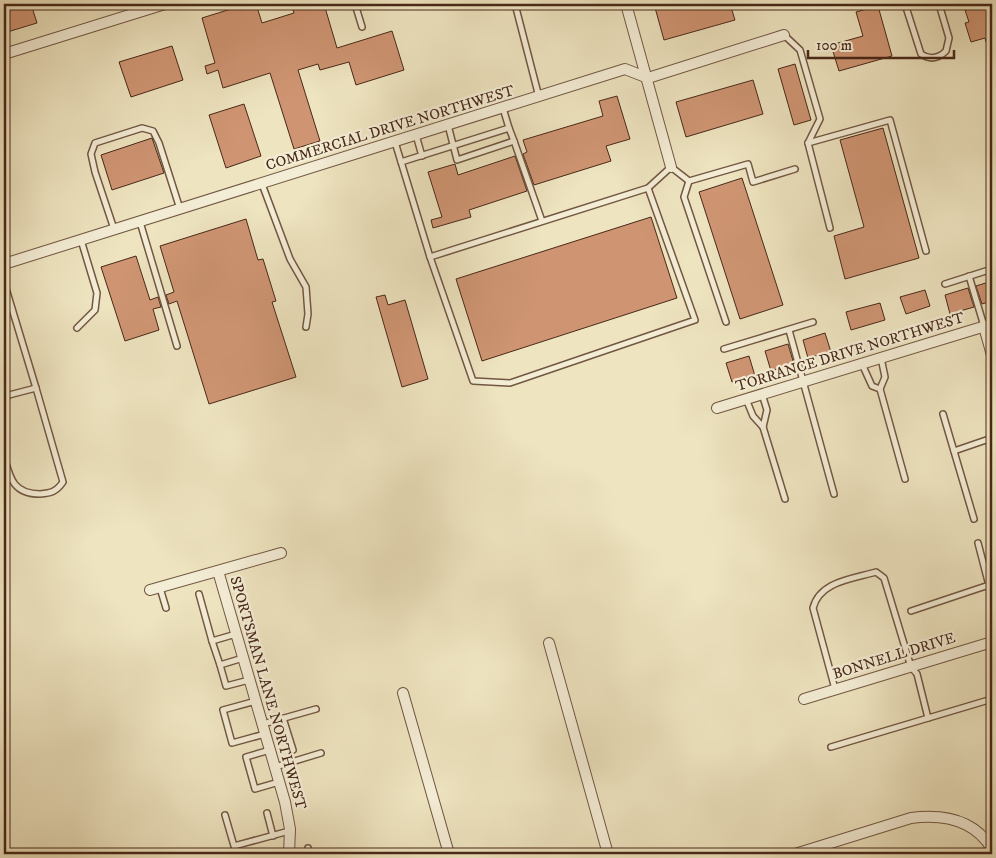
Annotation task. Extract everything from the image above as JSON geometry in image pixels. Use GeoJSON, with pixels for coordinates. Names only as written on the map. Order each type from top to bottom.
{"type":"FeatureCollection","features":[{"type":"Feature","properties":{"kind":"street"},"geometry":{"type":"LineString","coordinates":[[4,54],[165,4]]}},
{"type":"Feature","properties":{"kind":"street"},"geometry":{"type":"LineString","coordinates":[[626,4],[648,78],[654,108],[671,167]]}},
{"type":"Feature","properties":{"kind":"street"},"geometry":{"type":"LineString","coordinates":[[648,78],[784,35]]}},
{"type":"Feature","properties":{"kind":"street","name":"COMMERCIAL DRIVE NORTHWEST"},"geometry":{"type":"LineString","coordinates":[[4,264],[624,70],[648,78]]}},
{"type":"Feature","properties":{"kind":"street"},"geometry":{"type":"LineString","coordinates":[[988,326],[992,355]]}},
{"type":"Feature","properties":{"kind":"street","name":"TORRANCE DRIVE NORTHWEST"},"geometry":{"type":"LineString","coordinates":[[717,408],[988,326]]}},
{"type":"Feature","properties":{"kind":"street"},"geometry":{"type":"LineString","coordinates":[[155,588],[281,553]]}},
{"type":"Feature","properties":{"kind":"street","name":"SPORTSMAN LANE NORTHWEST"},"geometry":{"type":"LineString","coordinates":[[218,571],[279,782],[290,831],[288,854]]}},
{"type":"Feature","properties":{"kind":"street","name":"BONNELL DRIVE"},"geometry":{"type":"LineString","coordinates":[[804,699],[992,642]]}},
{"type":"Feature","properties":{"kind":"street"},"geometry":{"type":"LineString","coordinates":[[548,643],[608,854]]}},
{"type":"Feature","properties":{"kind":"street"},"geometry":{"type":"LineString","coordinates":[[403,693],[449,854]]}},
{"type":"Feature","properties":{"kind":"street"},"geometry":{"type":"LineString","coordinates":[[795,854],[911,818],[930,816],[946,817],[974,829],[983,835],[992,849]]}},
{"type":"Feature","properties":{"kind":"lane"},"geometry":{"type":"LineString","coordinates":[[355,4],[362,27]]}},
{"type":"Feature","properties":{"kind":"lane"},"geometry":{"type":"LineString","coordinates":[[515,4],[539,97]]}},
{"type":"Feature","properties":{"kind":"lane"},"geometry":{"type":"LineString","coordinates":[[905,4],[921,54],[927,58],[935,58],[946,51],[949,38],[939,4]]}},
{"type":"Feature","properties":{"kind":"lane"},"geometry":{"type":"LineString","coordinates":[[784,35],[800,50],[820,119],[808,143],[830,228]]}},
{"type":"Feature","properties":{"kind":"lane"},"geometry":{"type":"LineString","coordinates":[[504,108],[509,128],[542,221]]}},
{"type":"Feature","properties":{"kind":"lane"},"geometry":{"type":"LineString","coordinates":[[808,143],[890,120],[926,251]]}},
{"type":"Feature","properties":{"kind":"lane"},"geometry":{"type":"LineString","coordinates":[[448,125],[457,160],[514,141]]}},
{"type":"Feature","properties":{"kind":"lane"},"geometry":{"type":"LineString","coordinates":[[114,230],[91,154],[95,143],[142,128],[153,131],[159,142],[180,210]]}},
{"type":"Feature","properties":{"kind":"lane"},"geometry":{"type":"LineString","coordinates":[[401,162],[509,128]]}},
{"type":"Feature","properties":{"kind":"lane"},"geometry":{"type":"LineString","coordinates":[[416,135],[422,156]]}},
{"type":"Feature","properties":{"kind":"lane"},"geometry":{"type":"LineString","coordinates":[[395,142],[430,257],[473,381],[510,383],[695,320],[648,188]]}},
{"type":"Feature","properties":{"kind":"lane"},"geometry":{"type":"LineString","coordinates":[[689,181],[748,164],[753,182],[795,170]]}},
{"type":"Feature","properties":{"kind":"lane"},"geometry":{"type":"LineString","coordinates":[[430,257],[648,188],[671,167],[689,181]]}},
{"type":"Feature","properties":{"kind":"lane"},"geometry":{"type":"LineString","coordinates":[[689,181],[684,197],[726,322]]}},
{"type":"Feature","properties":{"kind":"lane"},"geometry":{"type":"LineString","coordinates":[[262,184],[290,259],[306,287],[308,314],[306,327]]}},
{"type":"Feature","properties":{"kind":"lane"},"geometry":{"type":"LineString","coordinates":[[140,222],[177,346]]}},
{"type":"Feature","properties":{"kind":"lane"},"geometry":{"type":"LineString","coordinates":[[77,328],[95,310],[97,294],[81,240]]}},
{"type":"Feature","properties":{"kind":"lane"},"geometry":{"type":"LineString","coordinates":[[945,284],[992,269]]}},
{"type":"Feature","properties":{"kind":"lane"},"geometry":{"type":"LineString","coordinates":[[969,276],[988,326]]}},
{"type":"Feature","properties":{"kind":"lane"},"geometry":{"type":"LineString","coordinates":[[4,282],[63,482],[56,491],[29,494],[20,490],[12,481],[4,456]]}},
{"type":"Feature","properties":{"kind":"lane"},"geometry":{"type":"LineString","coordinates":[[724,348],[813,322]]}},
{"type":"Feature","properties":{"kind":"lane"},"geometry":{"type":"LineString","coordinates":[[789,330],[834,494]]}},
{"type":"Feature","properties":{"kind":"lane"},"geometry":{"type":"LineString","coordinates":[[881,358],[885,377],[880,389],[905,479]]}},
{"type":"Feature","properties":{"kind":"lane"},"geometry":{"type":"LineString","coordinates":[[862,364],[872,386],[880,389]]}},
{"type":"Feature","properties":{"kind":"lane"},"geometry":{"type":"LineString","coordinates":[[4,400],[9,395],[36,388]]}},
{"type":"Feature","properties":{"kind":"lane"},"geometry":{"type":"LineString","coordinates":[[762,394],[767,410],[763,427]]}},
{"type":"Feature","properties":{"kind":"lane"},"geometry":{"type":"LineString","coordinates":[[746,399],[753,416],[763,427],[786,499]]}},
{"type":"Feature","properties":{"kind":"lane"},"geometry":{"type":"LineString","coordinates":[[943,414],[974,519]]}},
{"type":"Feature","properties":{"kind":"lane"},"geometry":{"type":"LineString","coordinates":[[954,451],[992,438]]}},
{"type":"Feature","properties":{"kind":"lane"},"geometry":{"type":"LineString","coordinates":[[978,543],[992,597]]}},
{"type":"Feature","properties":{"kind":"lane"},"geometry":{"type":"LineString","coordinates":[[835,690],[813,608],[815,599],[821,591],[828,587],[876,572],[884,578],[911,667],[917,674],[928,718]]}},
{"type":"Feature","properties":{"kind":"lane"},"geometry":{"type":"LineString","coordinates":[[911,611],[989,585]]}},
{"type":"Feature","properties":{"kind":"lane"},"geometry":{"type":"LineString","coordinates":[[155,588],[166,608]]}},
{"type":"Feature","properties":{"kind":"lane"},"geometry":{"type":"LineString","coordinates":[[199,594],[226,686],[250,680]]}},
{"type":"Feature","properties":{"kind":"lane"},"geometry":{"type":"LineString","coordinates":[[212,641],[236,634]]}},
{"type":"Feature","properties":{"kind":"lane"},"geometry":{"type":"LineString","coordinates":[[220,665],[243,658]]}},
{"type":"Feature","properties":{"kind":"lane"},"geometry":{"type":"LineString","coordinates":[[831,747],[992,699]]}},
{"type":"Feature","properties":{"kind":"lane"},"geometry":{"type":"LineString","coordinates":[[256,701],[223,710],[232,743],[264,729],[283,718],[316,709]]}},
{"type":"Feature","properties":{"kind":"lane"},"geometry":{"type":"LineString","coordinates":[[283,718],[292,750]]}},
{"type":"Feature","properties":{"kind":"lane"},"geometry":{"type":"LineString","coordinates":[[270,750],[246,757],[255,789],[279,782]]}},
{"type":"Feature","properties":{"kind":"lane"},"geometry":{"type":"LineString","coordinates":[[275,767],[321,753]]}},
{"type":"Feature","properties":{"kind":"lane"},"geometry":{"type":"LineString","coordinates":[[267,813],[273,836]]}},
{"type":"Feature","properties":{"kind":"lane"},"geometry":{"type":"LineString","coordinates":[[225,814],[234,846],[290,831]]}},
{"type":"Feature","properties":{"kind":"building"},"geometry":{"type":"Polygon","coordinates":[[[4,4],[31,4],[37,23],[4,33],[4,4]]]}},
{"type":"Feature","properties":{"kind":"building"},"geometry":{"type":"Polygon","coordinates":[[[247,4],[256,4],[262,23],[294,13],[291,4],[324,4],[337,48],[392,31],[404,70],[356,85],[349,62],[320,70],[318,64],[298,70],[320,141],[294,149],[270,73],[223,88],[218,70],[207,74],[205,66],[215,63],[202,18],[247,4]]]}},
{"type":"Feature","properties":{"kind":"building"},"geometry":{"type":"Polygon","coordinates":[[[654,4],[730,4],[735,20],[664,40],[654,4]]]}},
{"type":"Feature","properties":{"kind":"building"},"geometry":{"type":"Polygon","coordinates":[[[969,4],[992,4],[992,56],[990,56],[985,38],[971,42],[965,23],[969,22],[965,10],[970,9],[969,4]]]}},
{"type":"Feature","properties":{"kind":"building"},"geometry":{"type":"Polygon","coordinates":[[[878,6],[892,56],[839,71],[831,45],[863,36],[856,12],[878,6]]]}},
{"type":"Feature","properties":{"kind":"building"},"geometry":{"type":"Polygon","coordinates":[[[172,46],[183,80],[131,97],[119,62],[172,46]]]}},
{"type":"Feature","properties":{"kind":"building"},"geometry":{"type":"Polygon","coordinates":[[[795,64],[811,120],[794,125],[778,69],[795,64]]]}},
{"type":"Feature","properties":{"kind":"building"},"geometry":{"type":"Polygon","coordinates":[[[753,80],[763,114],[686,137],[676,102],[753,80]]]}},
{"type":"Feature","properties":{"kind":"building"},"geometry":{"type":"Polygon","coordinates":[[[617,96],[630,139],[606,146],[611,161],[534,185],[523,154],[527,152],[523,140],[603,116],[599,101],[617,96]]]}},
{"type":"Feature","properties":{"kind":"building"},"geometry":{"type":"Polygon","coordinates":[[[244,104],[261,156],[226,168],[209,115],[244,104]]]}},
{"type":"Feature","properties":{"kind":"building"},"geometry":{"type":"Polygon","coordinates":[[[883,128],[919,258],[845,279],[834,236],[864,227],[840,140],[883,128]]]}},
{"type":"Feature","properties":{"kind":"building"},"geometry":{"type":"Polygon","coordinates":[[[152,138],[164,173],[112,190],[101,155],[152,138]]]}},
{"type":"Feature","properties":{"kind":"building"},"geometry":{"type":"Polygon","coordinates":[[[515,156],[527,191],[469,210],[471,217],[433,228],[431,220],[442,217],[428,172],[455,164],[458,175],[515,156]]]}},
{"type":"Feature","properties":{"kind":"building"},"geometry":{"type":"Polygon","coordinates":[[[742,178],[783,305],[740,319],[699,192],[742,178]]]}},
{"type":"Feature","properties":{"kind":"building"},"geometry":{"type":"Polygon","coordinates":[[[651,217],[677,298],[482,361],[456,279],[651,217]]]}},
{"type":"Feature","properties":{"kind":"building"},"geometry":{"type":"Polygon","coordinates":[[[246,219],[258,260],[263,259],[276,301],[272,302],[296,377],[209,404],[177,301],[169,304],[166,295],[174,292],[160,246],[246,219]]]}},
{"type":"Feature","properties":{"kind":"building"},"geometry":{"type":"Polygon","coordinates":[[[136,256],[150,300],[158,297],[161,307],[153,309],[159,330],[125,341],[101,267],[136,256]]]}},
{"type":"Feature","properties":{"kind":"building"},"geometry":{"type":"Polygon","coordinates":[[[992,281],[992,301],[982,304],[976,286],[992,281]]]}},
{"type":"Feature","properties":{"kind":"building"},"geometry":{"type":"Polygon","coordinates":[[[968,288],[974,307],[950,314],[945,295],[968,288]]]}},
{"type":"Feature","properties":{"kind":"building"},"geometry":{"type":"Polygon","coordinates":[[[925,290],[930,306],[906,314],[900,297],[925,290]]]}},
{"type":"Feature","properties":{"kind":"building"},"geometry":{"type":"Polygon","coordinates":[[[385,295],[388,305],[405,300],[428,379],[402,387],[376,297],[385,295]]]}},
{"type":"Feature","properties":{"kind":"building"},"geometry":{"type":"Polygon","coordinates":[[[880,303],[885,320],[851,330],[846,312],[880,303]]]}},
{"type":"Feature","properties":{"kind":"building"},"geometry":{"type":"Polygon","coordinates":[[[825,333],[831,352],[808,358],[803,340],[825,333]]]}},
{"type":"Feature","properties":{"kind":"building"},"geometry":{"type":"Polygon","coordinates":[[[788,344],[794,364],[771,371],[765,351],[788,344]]]}},
{"type":"Feature","properties":{"kind":"building"},"geometry":{"type":"Polygon","coordinates":[[[749,356],[755,376],[732,382],[726,363],[749,356]]]}}]}
